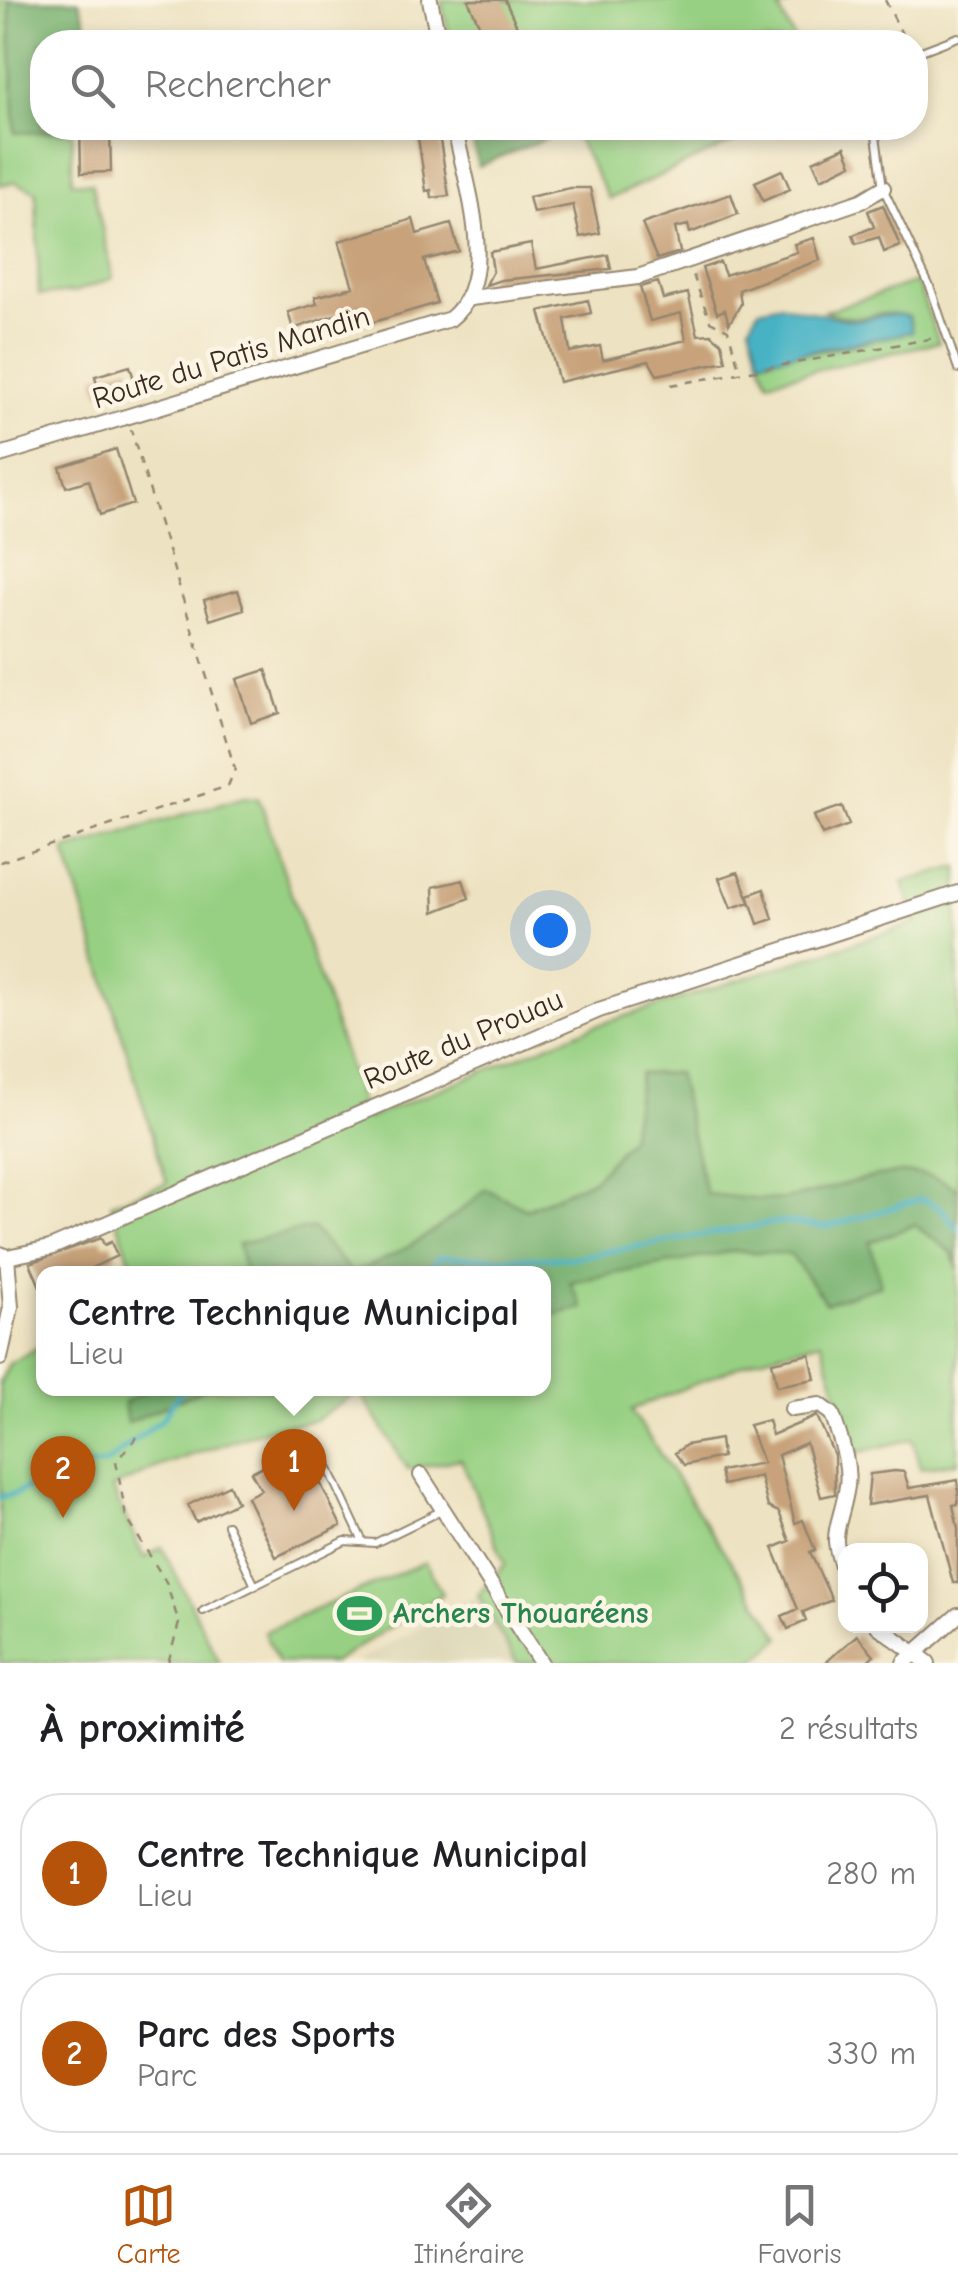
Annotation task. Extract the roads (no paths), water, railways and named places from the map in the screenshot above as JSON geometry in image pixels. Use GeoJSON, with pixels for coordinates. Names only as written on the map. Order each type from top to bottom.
{"type":"FeatureCollection","features":[{"type":"Feature","properties":{"kind":"street"},"geometry":{"type":"LineString","coordinates":[[430,0],[436,30]]}},
{"type":"Feature","properties":{"kind":"street"},"geometry":{"type":"LineString","coordinates":[[457,140],[477,253],[471,298],[638,278],[862,201],[883,188]]}},
{"type":"Feature","properties":{"kind":"street","name":"Route du Patis Mandin"},"geometry":{"type":"LineString","coordinates":[[0,455],[450,319],[471,298]]}},
{"type":"Feature","properties":{"kind":"street","name":"Route du Prouau"},"geometry":{"type":"LineString","coordinates":[[3,1255],[50,1248],[599,1010],[958,894]]}},
{"type":"Feature","properties":{"kind":"street"},"geometry":{"type":"LineString","coordinates":[[0,1358],[11,1307],[3,1255]]}},
{"type":"Feature","properties":{"kind":"street"},"geometry":{"type":"LineString","coordinates":[[792,1408],[820,1406],[832,1414],[845,1456],[847,1492],[838,1512],[833,1546],[838,1558]]}},
{"type":"Feature","properties":{"kind":"street"},"geometry":{"type":"LineString","coordinates":[[421,1475],[541,1663]]}},
{"type":"Feature","properties":{"kind":"street"},"geometry":{"type":"LineString","coordinates":[[904,1663],[958,1615]]}},
{"type":"Feature","properties":{"kind":"street"},"geometry":{"type":"LineString","coordinates":[[889,1633],[928,1663]]}},
{"type":"Feature","properties":{"kind":"lane"},"geometry":{"type":"LineString","coordinates":[[928,48],[958,37]]}},
{"type":"Feature","properties":{"kind":"lane"},"geometry":{"type":"LineString","coordinates":[[877,140],[883,188],[931,290],[958,369]]}},
{"type":"Feature","properties":{"kind":"lane"},"geometry":{"type":"LineString","coordinates":[[322,1454],[363,1542]]}},
{"type":"Feature","properties":{"kind":"lane"},"geometry":{"type":"LineString","coordinates":[[203,1611],[344,1541],[375,1544],[443,1510]]}},
{"type":"Feature","properties":{"kind":"lane"},"geometry":{"type":"LineString","coordinates":[[227,1525],[254,1586]]}},
{"type":"Feature","properties":{"kind":"water"},"geometry":{"type":"Polygon","coordinates":[[[781,304],[852,320],[901,315],[909,317],[912,332],[760,360],[750,325],[759,309],[781,304]]]}},
{"type":"Feature","properties":{"kind":"waterway"},"geometry":{"type":"LineString","coordinates":[[432,1266],[439,1257],[571,1258],[779,1222],[826,1227],[922,1199],[942,1209],[958,1229]]}},
{"type":"Feature","properties":{"kind":"waterway"},"geometry":{"type":"LineString","coordinates":[[0,1497],[18,1493],[52,1473],[106,1463],[162,1419],[178,1396]]}},
{"type":"Feature","properties":{"kind":"place","name":"Centre Technique Municipal"},"geometry":{"type":"Point","coordinates":[294,1511]}},
{"type":"Feature","properties":{"kind":"place","name":"Parc des Sports"},"geometry":{"type":"Point","coordinates":[63,1518]}},
{"type":"Feature","properties":{"kind":"place","name":"Archers Thouaréens"},"geometry":{"type":"Point","coordinates":[360,1613]}}]}
